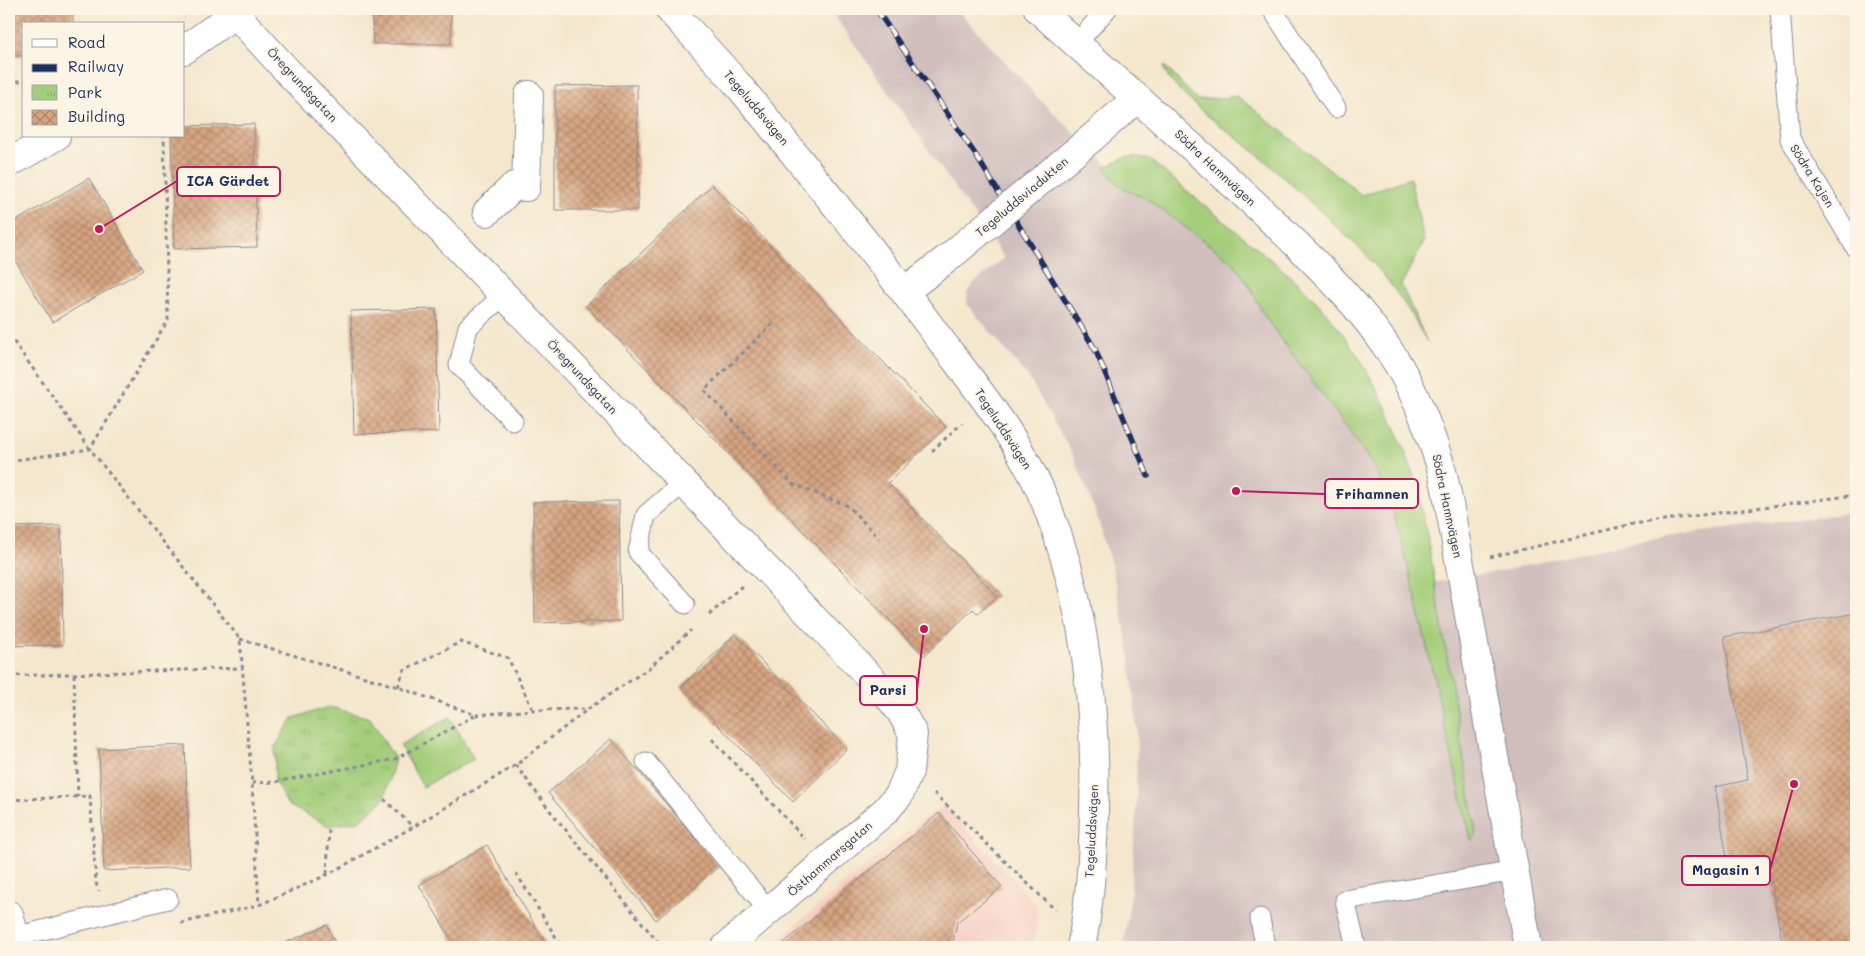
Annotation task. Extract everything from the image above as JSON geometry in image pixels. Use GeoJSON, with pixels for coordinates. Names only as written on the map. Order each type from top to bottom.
{"type":"FeatureCollection","features":[{"type":"Feature","properties":{"kind":"street","name":"Tegeluddsvägen"},"geometry":{"type":"LineString","coordinates":[[669,9],[737,83],[905,291],[978,390],[1023,456],[1044,500],[1069,569],[1081,622],[1089,672],[1095,766],[1093,850],[1083,935]]}},
{"type":"Feature","properties":{"kind":"street","name":"Södra Hamnvägen"},"geometry":{"type":"LineString","coordinates":[[1038,9],[1136,99],[1196,150],[1302,249],[1362,312],[1394,358],[1418,403],[1439,459],[1460,563],[1528,947]]}},
{"type":"Feature","properties":{"kind":"street"},"geometry":{"type":"LineString","coordinates":[[185,49],[233,11]]}},
{"type":"Feature","properties":{"kind":"street","name":"Öregrundsgatan"},"geometry":{"type":"LineString","coordinates":[[233,11],[290,73],[893,702],[914,734],[910,763]]}},
{"type":"Feature","properties":{"kind":"street"},"geometry":{"type":"LineString","coordinates":[[487,212],[514,186],[526,187],[529,95]]}},
{"type":"Feature","properties":{"kind":"street","name":"Tegeluddsviadukten"},"geometry":{"type":"LineString","coordinates":[[905,291],[948,258],[1136,99]]}},
{"type":"Feature","properties":{"kind":"street"},"geometry":{"type":"LineString","coordinates":[[9,163],[53,138]]}},
{"type":"Feature","properties":{"kind":"street","name":"Östhammarsgatan"},"geometry":{"type":"LineString","coordinates":[[726,947],[885,811],[899,795],[910,763]]}},
{"type":"Feature","properties":{"kind":"lane"},"geometry":{"type":"LineString","coordinates":[[1076,44],[1107,9]]}},
{"type":"Feature","properties":{"kind":"lane"},"geometry":{"type":"LineString","coordinates":[[1272,9],[1336,108]]}},
{"type":"Feature","properties":{"kind":"lane","name":"Södra Kajen"},"geometry":{"type":"LineString","coordinates":[[1780,9],[1790,139],[1856,248]]}},
{"type":"Feature","properties":{"kind":"lane"},"geometry":{"type":"LineString","coordinates":[[504,295],[468,327],[459,365],[513,421]]}},
{"type":"Feature","properties":{"kind":"lane"},"geometry":{"type":"LineString","coordinates":[[683,483],[646,515],[638,552],[686,604]]}},
{"type":"Feature","properties":{"kind":"lane"},"geometry":{"type":"LineString","coordinates":[[646,762],[769,911]]}},
{"type":"Feature","properties":{"kind":"lane"},"geometry":{"type":"LineString","coordinates":[[1356,947],[1345,900],[1515,872]]}},
{"type":"Feature","properties":{"kind":"lane"},"geometry":{"type":"LineString","coordinates":[[14,933],[109,914],[168,899]]}},
{"type":"Feature","properties":{"kind":"lane"},"geometry":{"type":"LineString","coordinates":[[1260,918],[1265,947]]}},
{"type":"Feature","properties":{"kind":"path"},"geometry":{"type":"LineString","coordinates":[[9,78],[22,82]]}},
{"type":"Feature","properties":{"kind":"path"},"geometry":{"type":"LineString","coordinates":[[9,462],[90,449],[168,320],[164,138]]}},
{"type":"Feature","properties":{"kind":"path"},"geometry":{"type":"LineString","coordinates":[[773,324],[704,390],[793,484],[848,506],[879,538]]}},
{"type":"Feature","properties":{"kind":"path"},"geometry":{"type":"LineString","coordinates":[[9,335],[90,449],[240,639],[252,782],[259,905]]}},
{"type":"Feature","properties":{"kind":"path"},"geometry":{"type":"LineString","coordinates":[[932,452],[962,423]]}},
{"type":"Feature","properties":{"kind":"path"},"geometry":{"type":"LineString","coordinates":[[1460,563],[1633,524],[1856,495]]}},
{"type":"Feature","properties":{"kind":"path"},"geometry":{"type":"LineString","coordinates":[[706,617],[763,566]]}},
{"type":"Feature","properties":{"kind":"path"},"geometry":{"type":"LineString","coordinates":[[172,925],[259,905],[327,875],[413,827],[516,765],[588,709],[649,668],[692,630]]}},
{"type":"Feature","properties":{"kind":"path"},"geometry":{"type":"LineString","coordinates":[[240,639],[398,687],[476,715]]}},
{"type":"Feature","properties":{"kind":"path"},"geometry":{"type":"LineString","coordinates":[[398,687],[404,670],[461,642],[508,658],[534,710]]}},
{"type":"Feature","properties":{"kind":"path"},"geometry":{"type":"LineString","coordinates":[[9,676],[243,668]]}},
{"type":"Feature","properties":{"kind":"path"},"geometry":{"type":"LineString","coordinates":[[74,674],[78,796]]}},
{"type":"Feature","properties":{"kind":"path"},"geometry":{"type":"LineString","coordinates":[[252,782],[275,782],[395,759],[476,715],[534,710],[588,709]]}},
{"type":"Feature","properties":{"kind":"path"},"geometry":{"type":"LineString","coordinates":[[712,739],[827,862]]}},
{"type":"Feature","properties":{"kind":"path"},"geometry":{"type":"LineString","coordinates":[[910,763],[950,808],[1050,906],[1083,935]]}},
{"type":"Feature","properties":{"kind":"path"},"geometry":{"type":"LineString","coordinates":[[516,765],[547,807],[662,947]]}},
{"type":"Feature","properties":{"kind":"path"},"geometry":{"type":"LineString","coordinates":[[9,800],[90,796],[96,883],[109,914]]}},
{"type":"Feature","properties":{"kind":"path"},"geometry":{"type":"LineString","coordinates":[[384,799],[413,827]]}},
{"type":"Feature","properties":{"kind":"path"},"geometry":{"type":"LineString","coordinates":[[327,875],[329,826]]}},
{"type":"Feature","properties":{"kind":"path"},"geometry":{"type":"LineString","coordinates":[[516,873],[562,947]]}},
{"type":"Feature","properties":{"kind":"shaded area"},"geometry":{"type":"Polygon","coordinates":[[[830,9],[957,9],[1036,96],[1108,166],[1126,157],[1139,157],[1150,160],[1245,240],[1357,441],[1377,472],[1393,510],[1413,586],[1497,572],[1641,540],[1856,512],[1856,947],[1123,947],[1130,902],[1136,814],[1137,728],[1129,649],[1112,568],[1096,513],[1073,455],[1029,378],[967,304],[967,293],[972,285],[1004,258],[830,9]]]}},
{"type":"Feature","properties":{"kind":"shaded area"},"geometry":{"type":"Polygon","coordinates":[[[944,806],[1037,905],[1037,926],[1032,947],[769,947],[921,820],[944,806]]]}},
{"type":"Feature","properties":{"kind":"green space"},"geometry":{"type":"Polygon","coordinates":[[[1164,65],[1197,100],[1237,96],[1362,195],[1410,178],[1424,241],[1401,285],[1427,342],[1403,302],[1369,258],[1281,175],[1193,103],[1172,82],[1166,73],[1164,65]]]}},
{"type":"Feature","properties":{"kind":"green space"},"geometry":{"type":"Polygon","coordinates":[[[1126,157],[1139,157],[1150,160],[1307,292],[1332,319],[1347,340],[1386,406],[1414,477],[1426,529],[1476,832],[1474,839],[1471,840],[1413,586],[1393,510],[1377,472],[1357,441],[1265,317],[1250,287],[1234,263],[1147,199],[1128,191],[1114,180],[1105,168],[1126,157]]]}},
{"type":"Feature","properties":{"kind":"green space"},"geometry":{"type":"Polygon","coordinates":[[[330,707],[370,718],[395,759],[384,799],[359,821],[329,826],[288,805],[275,782],[275,747],[293,718],[330,707]]]}},
{"type":"Feature","properties":{"kind":"green space"},"geometry":{"type":"Polygon","coordinates":[[[450,717],[474,759],[423,787],[400,745],[450,717]]]}},
{"type":"Feature","properties":{"kind":"building"},"geometry":{"type":"Polygon","coordinates":[[[9,9],[73,9],[73,22],[22,22],[22,56],[9,56],[9,9]]]}},
{"type":"Feature","properties":{"kind":"building"},"geometry":{"type":"Polygon","coordinates":[[[372,9],[451,9],[451,44],[373,44],[372,9]]]}},
{"type":"Feature","properties":{"kind":"building"},"geometry":{"type":"Polygon","coordinates":[[[637,85],[638,210],[555,210],[555,86],[637,85]]]}},
{"type":"Feature","properties":{"kind":"building"},"geometry":{"type":"Polygon","coordinates":[[[254,124],[257,247],[174,249],[171,138],[185,138],[185,126],[254,124]]]}},
{"type":"Feature","properties":{"kind":"building"},"geometry":{"type":"Polygon","coordinates":[[[89,178],[143,270],[52,322],[9,250],[9,225],[89,178]]]}},
{"type":"Feature","properties":{"kind":"building"},"geometry":{"type":"Polygon","coordinates":[[[712,185],[946,427],[888,483],[997,596],[978,614],[973,609],[924,656],[586,306],[712,185]]]}},
{"type":"Feature","properties":{"kind":"building"},"geometry":{"type":"Polygon","coordinates":[[[436,309],[439,432],[354,434],[351,311],[436,309]]]}},
{"type":"Feature","properties":{"kind":"building"},"geometry":{"type":"Polygon","coordinates":[[[619,501],[621,621],[535,623],[533,502],[619,501]]]}},
{"type":"Feature","properties":{"kind":"building"},"geometry":{"type":"Polygon","coordinates":[[[61,526],[63,645],[9,646],[9,527],[61,526]]]}},
{"type":"Feature","properties":{"kind":"building"},"geometry":{"type":"Polygon","coordinates":[[[1856,613],[1856,947],[1783,947],[1767,862],[1729,869],[1715,787],[1748,780],[1724,637],[1856,613]]]}},
{"type":"Feature","properties":{"kind":"building"},"geometry":{"type":"Polygon","coordinates":[[[735,634],[847,749],[793,802],[681,687],[735,634]]]}},
{"type":"Feature","properties":{"kind":"building"},"geometry":{"type":"Polygon","coordinates":[[[611,739],[719,866],[656,920],[548,793],[611,739]]]}},
{"type":"Feature","properties":{"kind":"building"},"geometry":{"type":"Polygon","coordinates":[[[185,745],[190,867],[104,871],[99,749],[185,745]]]}},
{"type":"Feature","properties":{"kind":"building"},"geometry":{"type":"Polygon","coordinates":[[[939,813],[1002,887],[957,922],[952,947],[779,947],[939,813]]]}},
{"type":"Feature","properties":{"kind":"building"},"geometry":{"type":"Polygon","coordinates":[[[487,845],[548,947],[456,947],[419,885],[487,845]]]}},
{"type":"Feature","properties":{"kind":"building"},"geometry":{"type":"Polygon","coordinates":[[[327,925],[337,947],[275,947],[327,925]]]}},
{"type":"Feature","properties":{"kind":"railway"},"geometry":{"type":"LineString","coordinates":[[876,9],[975,154],[1095,349],[1148,476]]}},
{"type":"Feature","properties":{"kind":"place","name":"ICA Gärdet"},"geometry":{"type":"Point","coordinates":[99,229]}},
{"type":"Feature","properties":{"kind":"place","name":"Frihamnen"},"geometry":{"type":"Point","coordinates":[1236,491]}},
{"type":"Feature","properties":{"kind":"place","name":"Parsi"},"geometry":{"type":"Point","coordinates":[924,629]}},
{"type":"Feature","properties":{"kind":"place","name":"Magasin 1"},"geometry":{"type":"Point","coordinates":[1794,784]}}]}
